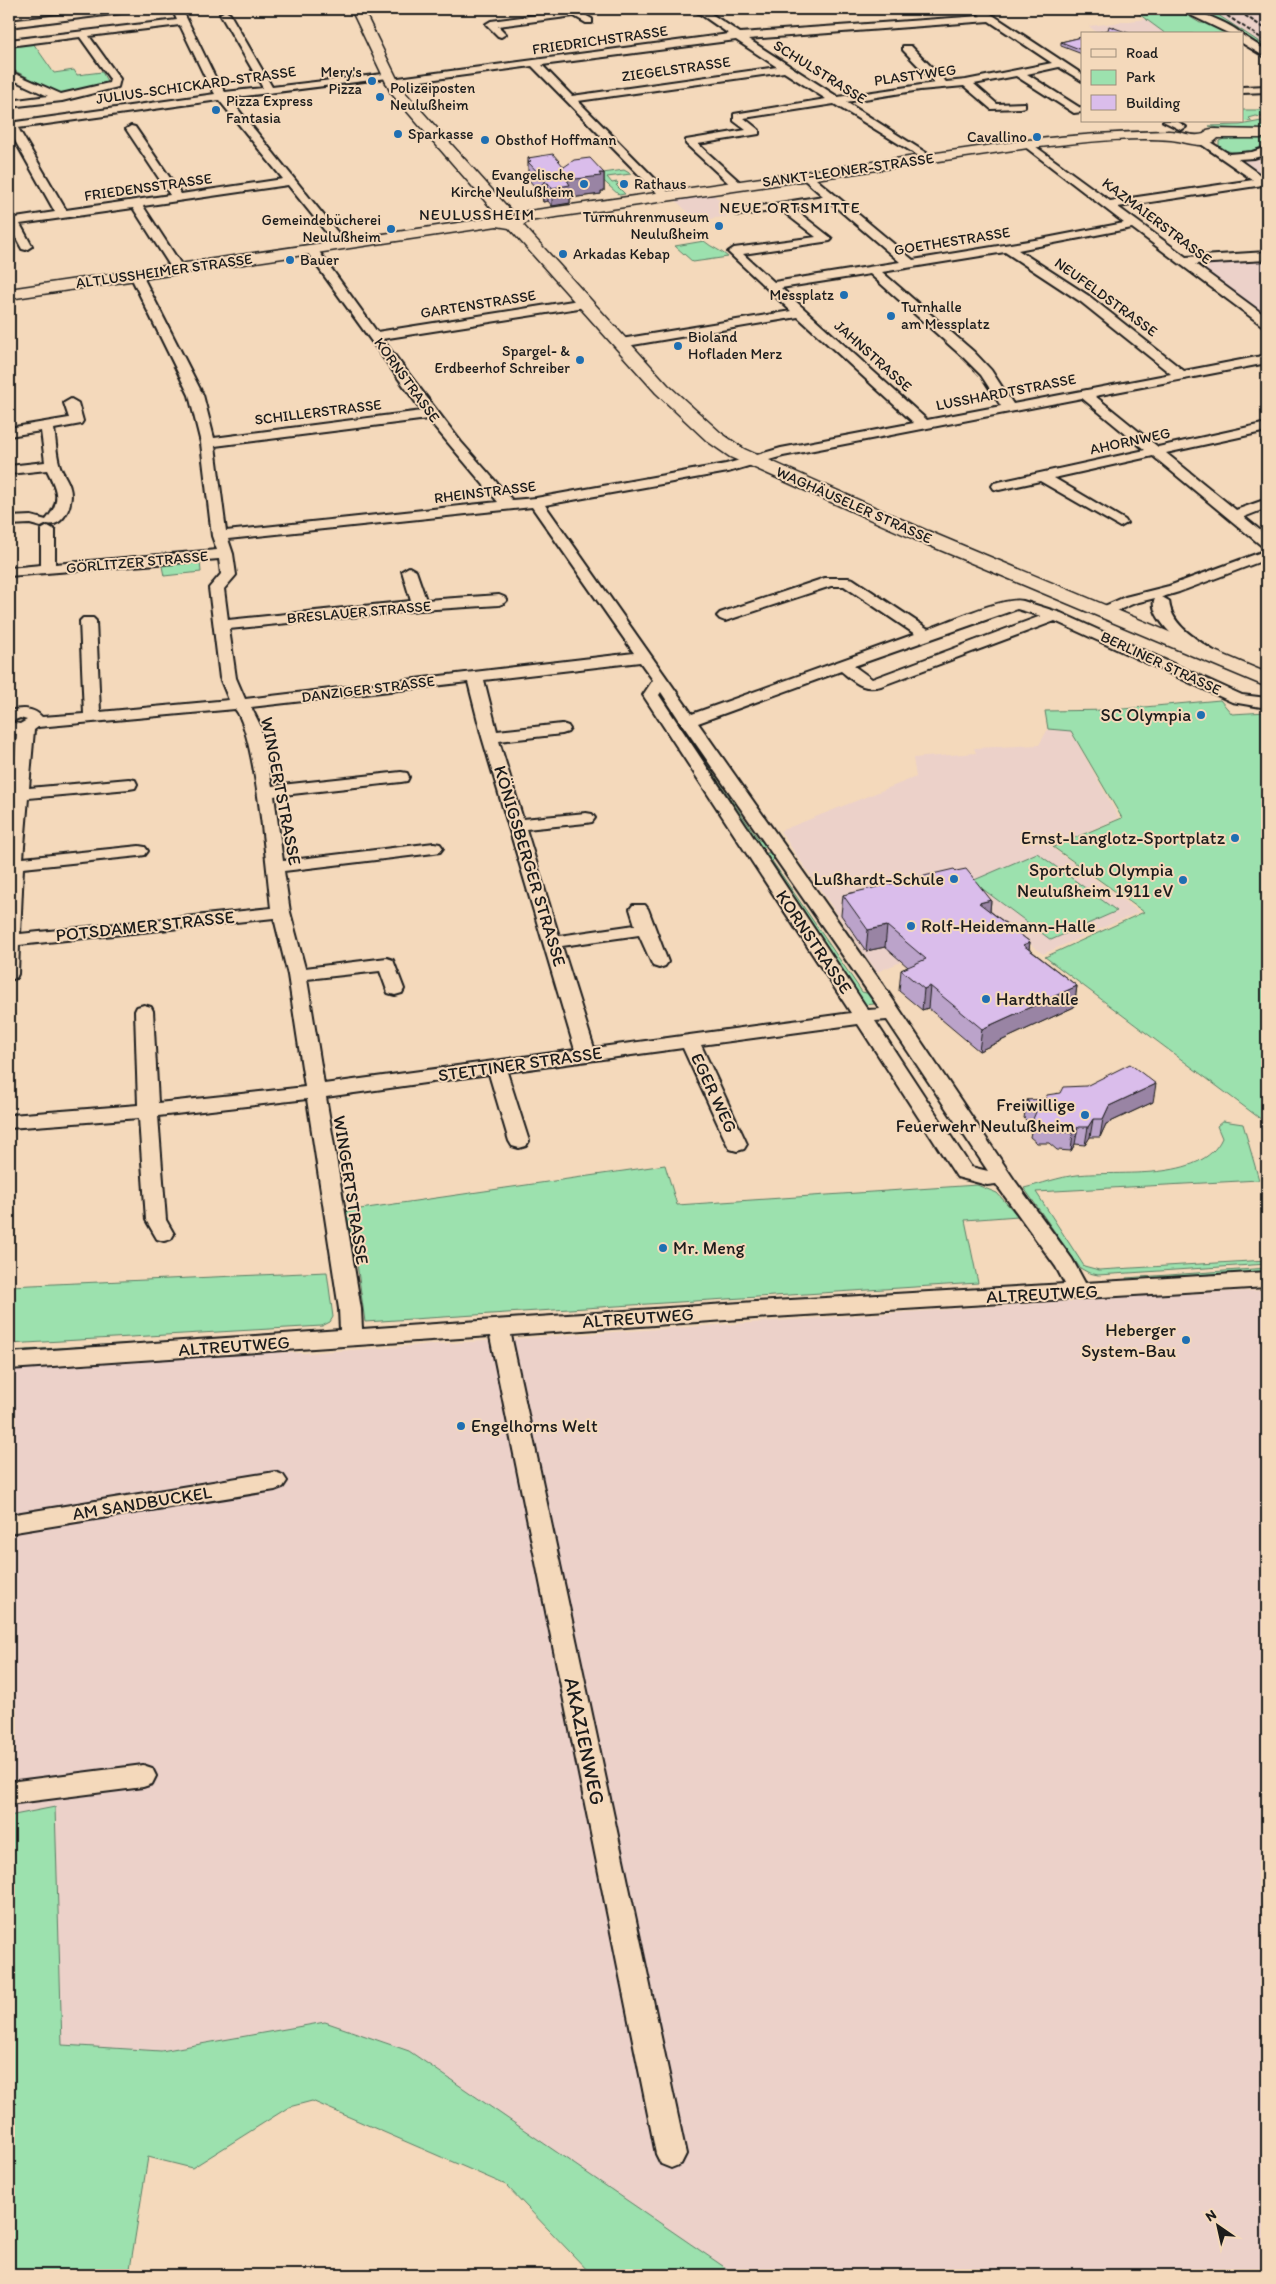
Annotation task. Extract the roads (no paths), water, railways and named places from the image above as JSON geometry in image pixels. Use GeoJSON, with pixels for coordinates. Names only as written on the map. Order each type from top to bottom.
{"type":"FeatureCollection","features":[{"type":"Feature","properties":{"kind":"street"},"geometry":{"type":"LineString","coordinates":[[9,24],[128,9]]}},
{"type":"Feature","properties":{"kind":"street"},"geometry":{"type":"LineString","coordinates":[[177,9],[210,77],[222,96],[342,245]]}},
{"type":"Feature","properties":{"kind":"street","name":"WAGHÄUSELER STRASSE"},"geometry":{"type":"LineString","coordinates":[[357,9],[390,79],[409,106],[662,389],[724,445],[752,461],[921,535],[1267,681]]}},
{"type":"Feature","properties":{"kind":"street"},"geometry":{"type":"LineString","coordinates":[[531,9],[540,17]]}},
{"type":"Feature","properties":{"kind":"street","name":"SCHULSTRASSE"},"geometry":{"type":"LineString","coordinates":[[698,9],[786,69],[927,158]]}},
{"type":"Feature","properties":{"kind":"street"},"geometry":{"type":"LineString","coordinates":[[976,9],[993,18],[1081,77]]}},
{"type":"Feature","properties":{"kind":"street"},"geometry":{"type":"LineString","coordinates":[[1183,9],[1200,19],[1223,26],[1234,32]]}},
{"type":"Feature","properties":{"kind":"street"},"geometry":{"type":"LineString","coordinates":[[500,34],[491,24],[576,13],[589,20]]}},
{"type":"Feature","properties":{"kind":"street"},"geometry":{"type":"LineString","coordinates":[[224,14],[269,90]]}},
{"type":"Feature","properties":{"kind":"street","name":"FRIEDRICHSTRASSE"},"geometry":{"type":"LineString","coordinates":[[390,79],[535,64],[738,37],[993,18]]}},
{"type":"Feature","properties":{"kind":"street"},"geometry":{"type":"LineString","coordinates":[[9,44],[183,22]]}},
{"type":"Feature","properties":{"kind":"street"},"geometry":{"type":"LineString","coordinates":[[9,104],[62,98],[114,86],[116,79],[82,34]]}},
{"type":"Feature","properties":{"kind":"street"},"geometry":{"type":"LineString","coordinates":[[1244,39],[1267,55]]}},
{"type":"Feature","properties":{"kind":"street"},"geometry":{"type":"LineString","coordinates":[[908,48],[942,84]]}},
{"type":"Feature","properties":{"kind":"street"},"geometry":{"type":"LineString","coordinates":[[535,64],[666,196]]}},
{"type":"Feature","properties":{"kind":"street","name":"PLASTYWEG"},"geometry":{"type":"LineString","coordinates":[[738,186],[690,142],[755,132],[738,119],[738,116],[942,84],[966,83],[1061,64]]}},
{"type":"Feature","properties":{"kind":"street","name":"ZIEGELSTRASSE"},"geometry":{"type":"LineString","coordinates":[[570,98],[786,69]]}},
{"type":"Feature","properties":{"kind":"street"},"geometry":{"type":"LineString","coordinates":[[1017,72],[1078,111]]}},
{"type":"Feature","properties":{"kind":"street"},"geometry":{"type":"LineString","coordinates":[[9,74],[62,98],[79,109],[84,116]]}},
{"type":"Feature","properties":{"kind":"street","name":"JULIUS-SCHICKARD-STRASSE"},"geometry":{"type":"LineString","coordinates":[[10,126],[269,90],[390,79]]}},
{"type":"Feature","properties":{"kind":"street"},"geometry":{"type":"LineString","coordinates":[[9,82],[22,80]]}},
{"type":"Feature","properties":{"kind":"street","name":"PLASTYWEG"},"geometry":{"type":"LineString","coordinates":[[966,83],[995,107],[1021,105]]}},
{"type":"Feature","properties":{"kind":"street"},"geometry":{"type":"LineString","coordinates":[[1244,90],[1267,89]]}},
{"type":"Feature","properties":{"kind":"street"},"geometry":{"type":"LineString","coordinates":[[10,126],[62,214]]}},
{"type":"Feature","properties":{"kind":"street","name":"SANKT-LEONER-STRASSE"},"geometry":{"type":"LineString","coordinates":[[510,219],[1028,144],[1175,128],[1187,140],[1213,135],[1267,134]]}},
{"type":"Feature","properties":{"kind":"street"},"geometry":{"type":"LineString","coordinates":[[131,129],[178,198]]}},
{"type":"Feature","properties":{"kind":"street"},"geometry":{"type":"LineString","coordinates":[[1213,135],[1227,157],[1262,182]]}},
{"type":"Feature","properties":{"kind":"street","name":"KAZMAIERSTRASSE"},"geometry":{"type":"LineString","coordinates":[[1028,144],[1108,206],[1135,224],[1267,323]]}},
{"type":"Feature","properties":{"kind":"street"},"geometry":{"type":"LineString","coordinates":[[1227,157],[1254,155],[1267,150]]}},
{"type":"Feature","properties":{"kind":"street"},"geometry":{"type":"LineString","coordinates":[[806,176],[910,264]]}},
{"type":"Feature","properties":{"kind":"street","name":"FRIEDENSSTRASSE"},"geometry":{"type":"LineString","coordinates":[[11,222],[292,181]]}},
{"type":"Feature","properties":{"kind":"street"},"geometry":{"type":"LineString","coordinates":[[1108,206],[1262,182]]}},
{"type":"Feature","properties":{"kind":"street"},"geometry":{"type":"LineString","coordinates":[[738,212],[833,198]]}},
{"type":"Feature","properties":{"kind":"street"},"geometry":{"type":"LineString","coordinates":[[136,204],[178,269]]}},
{"type":"Feature","properties":{"kind":"street","name":"JAHNSTRASSE"},"geometry":{"type":"LineString","coordinates":[[783,206],[826,239],[734,252],[923,424]]}},
{"type":"Feature","properties":{"kind":"street","name":"ALTLUSSHEIMER STRASSE"},"geometry":{"type":"LineString","coordinates":[[9,294],[510,219]]}},
{"type":"Feature","properties":{"kind":"street"},"geometry":{"type":"LineString","coordinates":[[11,222],[26,246]]}},
{"type":"Feature","properties":{"kind":"street","name":"GOETHESTRASSE"},"geometry":{"type":"LineString","coordinates":[[773,286],[1007,248],[1135,224]]}},
{"type":"Feature","properties":{"kind":"street","name":"NEUFELDSTRASSE"},"geometry":{"type":"LineString","coordinates":[[1007,248],[1085,299],[1182,376]]}},
{"type":"Feature","properties":{"kind":"street","name":"KORNSTRASSE"},"geometry":{"type":"LineString","coordinates":[[311,249],[432,414],[509,506]]}},
{"type":"Feature","properties":{"kind":"street"},"geometry":{"type":"LineString","coordinates":[[1183,261],[1267,256]]}},
{"type":"Feature","properties":{"kind":"street"},"geometry":{"type":"LineString","coordinates":[[872,270],[969,355],[986,374],[1009,408]]}},
{"type":"Feature","properties":{"kind":"street","name":"WINGERTSTRASSE"},"geometry":{"type":"LineString","coordinates":[[136,275],[196,395],[208,442],[219,536],[226,554],[229,575],[216,588],[228,678],[239,704],[246,712],[252,725],[265,792],[281,912],[297,974],[348,1300],[351,1337]]}},
{"type":"Feature","properties":{"kind":"street","name":"GARTENSTRASSE"},"geometry":{"type":"LineString","coordinates":[[375,336],[585,303]]}},
{"type":"Feature","properties":{"kind":"street"},"geometry":{"type":"LineString","coordinates":[[621,343],[800,312]]}},
{"type":"Feature","properties":{"kind":"street","name":"LUSSHARDTSTRASSE"},"geometry":{"type":"LineString","coordinates":[[752,461],[781,452],[1267,359]]}},
{"type":"Feature","properties":{"kind":"street"},"geometry":{"type":"LineString","coordinates":[[1085,394],[1267,542]]}},
{"type":"Feature","properties":{"kind":"street"},"geometry":{"type":"LineString","coordinates":[[9,432],[76,420],[71,403]]}},
{"type":"Feature","properties":{"kind":"street","name":"SCHILLERSTRASSE"},"geometry":{"type":"LineString","coordinates":[[208,442],[432,414]]}},
{"type":"Feature","properties":{"kind":"street"},"geometry":{"type":"LineString","coordinates":[[9,470],[52,465],[47,426]]}},
{"type":"Feature","properties":{"kind":"street","name":"AHORNWEG"},"geometry":{"type":"LineString","coordinates":[[999,486],[1267,427]]}},
{"type":"Feature","properties":{"kind":"street","name":"RHEINSTRASSE"},"geometry":{"type":"LineString","coordinates":[[219,536],[509,506],[728,468],[752,461]]}},
{"type":"Feature","properties":{"kind":"street","name":"GÖRLITZER STRASSE"},"geometry":{"type":"LineString","coordinates":[[48,569],[47,525],[60,514],[64,489],[52,465]]}},
{"type":"Feature","properties":{"kind":"street"},"geometry":{"type":"LineString","coordinates":[[1041,476],[1120,523]]}},
{"type":"Feature","properties":{"kind":"street","name":"KORNSTRASSE"},"geometry":{"type":"LineString","coordinates":[[536,502],[892,1013],[1002,1177],[1065,1264],[1079,1291]]}},
{"type":"Feature","properties":{"kind":"street"},"geometry":{"type":"LineString","coordinates":[[1233,516],[1267,503]]}},
{"type":"Feature","properties":{"kind":"street"},"geometry":{"type":"LineString","coordinates":[[9,521],[31,520],[47,525]]}},
{"type":"Feature","properties":{"kind":"street","name":"GÖRLITZER STRASSE"},"geometry":{"type":"LineString","coordinates":[[9,572],[226,554]]}},
{"type":"Feature","properties":{"kind":"street"},"geometry":{"type":"LineString","coordinates":[[1113,615],[1130,600],[1174,589],[1267,554]]}},
{"type":"Feature","properties":{"kind":"street"},"geometry":{"type":"LineString","coordinates":[[409,571],[420,605]]}},
{"type":"Feature","properties":{"kind":"street"},"geometry":{"type":"LineString","coordinates":[[724,616],[830,581],[848,582],[927,635]]}},
{"type":"Feature","properties":{"kind":"street"},"geometry":{"type":"LineString","coordinates":[[1113,615],[1161,601],[1174,589]]}},
{"type":"Feature","properties":{"kind":"street","name":"BRESLAUER STRASSE"},"geometry":{"type":"LineString","coordinates":[[220,625],[420,605],[499,600]]}},
{"type":"Feature","properties":{"kind":"street"},"geometry":{"type":"LineString","coordinates":[[1161,601],[1162,615],[1169,624],[1215,658]]}},
{"type":"Feature","properties":{"kind":"street","name":"BERLINER STRASSE"},"geometry":{"type":"LineString","coordinates":[[688,722],[1004,607],[1018,604],[1056,616],[1238,699],[1267,703]]}},
{"type":"Feature","properties":{"kind":"street"},"geometry":{"type":"LineString","coordinates":[[844,666],[869,684],[875,683],[1056,616]]}},
{"type":"Feature","properties":{"kind":"street"},"geometry":{"type":"LineString","coordinates":[[88,621],[92,718]]}},
{"type":"Feature","properties":{"kind":"street","name":"DANZIGER STRASSE"},"geometry":{"type":"LineString","coordinates":[[16,721],[92,718],[239,704],[643,657]]}},
{"type":"Feature","properties":{"kind":"street","name":"KÖNIGSBERGER STRASSE"},"geometry":{"type":"LineString","coordinates":[[475,676],[490,737],[586,1054]]}},
{"type":"Feature","properties":{"kind":"street","name":"KORNSTRASSE"},"geometry":{"type":"LineString","coordinates":[[660,681],[651,695],[754,853],[865,1017],[964,1172],[987,1178],[1002,1177]]}},
{"type":"Feature","properties":{"kind":"street"},"geometry":{"type":"LineString","coordinates":[[9,974],[14,864],[21,794],[16,721]]}},
{"type":"Feature","properties":{"kind":"street"},"geometry":{"type":"LineString","coordinates":[[490,737],[562,729]]}},
{"type":"Feature","properties":{"kind":"street"},"geometry":{"type":"LineString","coordinates":[[265,792],[401,777]]}},
{"type":"Feature","properties":{"kind":"street"},"geometry":{"type":"LineString","coordinates":[[21,794],[129,784]]}},
{"type":"Feature","properties":{"kind":"street"},"geometry":{"type":"LineString","coordinates":[[517,825],[586,818]]}},
{"type":"Feature","properties":{"kind":"street"},"geometry":{"type":"LineString","coordinates":[[276,867],[434,848]]}},
{"type":"Feature","properties":{"kind":"street"},"geometry":{"type":"LineString","coordinates":[[14,864],[139,852]]}},
{"type":"Feature","properties":{"kind":"street"},"geometry":{"type":"LineString","coordinates":[[639,909],[659,962]]}},
{"type":"Feature","properties":{"kind":"street","name":"POTSDAMER STRASSE"},"geometry":{"type":"LineString","coordinates":[[10,941],[281,912]]}},
{"type":"Feature","properties":{"kind":"street"},"geometry":{"type":"LineString","coordinates":[[553,942],[645,929]]}},
{"type":"Feature","properties":{"kind":"street"},"geometry":{"type":"LineString","coordinates":[[297,974],[387,964],[395,989]]}},
{"type":"Feature","properties":{"kind":"street"},"geometry":{"type":"LineString","coordinates":[[144,1011],[148,1112],[156,1220],[164,1234]]}},
{"type":"Feature","properties":{"kind":"street","name":"STETTINER STRASSE"},"geometry":{"type":"LineString","coordinates":[[9,1121],[148,1112],[314,1092],[892,1013]]}},
{"type":"Feature","properties":{"kind":"street","name":"EGER WEG"},"geometry":{"type":"LineString","coordinates":[[690,1041],[737,1144]]}},
{"type":"Feature","properties":{"kind":"street"},"geometry":{"type":"LineString","coordinates":[[496,1067],[519,1141]]}},
{"type":"Feature","properties":{"kind":"street","name":"ALTREUTWEG"},"geometry":{"type":"LineString","coordinates":[[9,1361],[351,1337],[1267,1280]]}},
{"type":"Feature","properties":{"kind":"street","name":"AKAZIENWEG"},"geometry":{"type":"LineString","coordinates":[[499,1328],[671,2154]]}},
{"type":"Feature","properties":{"kind":"street","name":"AM SANDBUCKEL"},"geometry":{"type":"LineString","coordinates":[[9,1524],[275,1481]]}},
{"type":"Feature","properties":{"kind":"street"},"geometry":{"type":"LineString","coordinates":[[9,1793],[143,1776]]}},
{"type":"Feature","properties":{"kind":"railway"},"geometry":{"type":"LineString","coordinates":[[1217,9],[1267,42]]}},
{"type":"Feature","properties":{"kind":"railway"},"geometry":{"type":"LineString","coordinates":[[1235,9],[1267,30]]}},
{"type":"Feature","properties":{"kind":"railway"},"geometry":{"type":"LineString","coordinates":[[1254,9],[1267,17]]}},
{"type":"Feature","properties":{"kind":"place","name":"Mery's Pizza"},"geometry":{"type":"Point","coordinates":[372,81]}},
{"type":"Feature","properties":{"kind":"place","name":"Polizeiposten Neulußheim"},"geometry":{"type":"Point","coordinates":[380,97]}},
{"type":"Feature","properties":{"kind":"place","name":"Pizza Express Fantasia"},"geometry":{"type":"Point","coordinates":[216,110]}},
{"type":"Feature","properties":{"kind":"place","name":"Sparkasse"},"geometry":{"type":"Point","coordinates":[398,134]}},
{"type":"Feature","properties":{"kind":"place","name":"Cavallino"},"geometry":{"type":"Point","coordinates":[1037,137]}},
{"type":"Feature","properties":{"kind":"place","name":"Obsthof Hoffmann"},"geometry":{"type":"Point","coordinates":[485,140]}},
{"type":"Feature","properties":{"kind":"place","name":"Evangelische Kirche Neulußheim"},"geometry":{"type":"Point","coordinates":[584,184]}},
{"type":"Feature","properties":{"kind":"place","name":"Rathaus"},"geometry":{"type":"Point","coordinates":[624,184]}},
{"type":"Feature","properties":{"kind":"place","name":"Turmuhrenmuseum Neulußheim"},"geometry":{"type":"Point","coordinates":[719,226]}},
{"type":"Feature","properties":{"kind":"place","name":"Gemeindebücherei Neulußheim"},"geometry":{"type":"Point","coordinates":[391,229]}},
{"type":"Feature","properties":{"kind":"place","name":"Arkadas Kebap"},"geometry":{"type":"Point","coordinates":[563,254]}},
{"type":"Feature","properties":{"kind":"place","name":"Bauer"},"geometry":{"type":"Point","coordinates":[290,260]}},
{"type":"Feature","properties":{"kind":"place","name":"Messplatz"},"geometry":{"type":"Point","coordinates":[844,295]}},
{"type":"Feature","properties":{"kind":"place","name":"Turnhalle am Messplatz"},"geometry":{"type":"Point","coordinates":[891,316]}},
{"type":"Feature","properties":{"kind":"place","name":"Bioland Hofladen Merz"},"geometry":{"type":"Point","coordinates":[678,346]}},
{"type":"Feature","properties":{"kind":"place","name":"Spargel- & Erdbeerhof Schreiber"},"geometry":{"type":"Point","coordinates":[580,360]}},
{"type":"Feature","properties":{"kind":"place","name":"SC Olympia"},"geometry":{"type":"Point","coordinates":[1201,715]}},
{"type":"Feature","properties":{"kind":"place","name":"Ernst-Langlotz-Sportplatz"},"geometry":{"type":"Point","coordinates":[1235,838]}},
{"type":"Feature","properties":{"kind":"place","name":"Lußhardt-Schule"},"geometry":{"type":"Point","coordinates":[954,879]}},
{"type":"Feature","properties":{"kind":"place","name":"Sportclub Olympia Neulußheim 1911 eV"},"geometry":{"type":"Point","coordinates":[1183,880]}},
{"type":"Feature","properties":{"kind":"place","name":"Rolf-Heidemann-Halle"},"geometry":{"type":"Point","coordinates":[911,926]}},
{"type":"Feature","properties":{"kind":"place","name":"Hardthalle"},"geometry":{"type":"Point","coordinates":[986,999]}},
{"type":"Feature","properties":{"kind":"place","name":"Freiwillige Feuerwehr Neulußheim"},"geometry":{"type":"Point","coordinates":[1085,1115]}},
{"type":"Feature","properties":{"kind":"place","name":"Mr. Meng"},"geometry":{"type":"Point","coordinates":[663,1248]}},
{"type":"Feature","properties":{"kind":"place","name":"Heberger System-Bau"},"geometry":{"type":"Point","coordinates":[1186,1340]}},
{"type":"Feature","properties":{"kind":"place","name":"Engelhorns Welt"},"geometry":{"type":"Point","coordinates":[461,1426]}},
{"type":"Feature","properties":{"kind":"district","name":"NEUE ORTSMITTE"},"geometry":{"type":"Point","coordinates":[790,207]}},
{"type":"Feature","properties":{"kind":"district","name":"NEULUSSHEIM"},"geometry":{"type":"Point","coordinates":[477,214]}}]}
